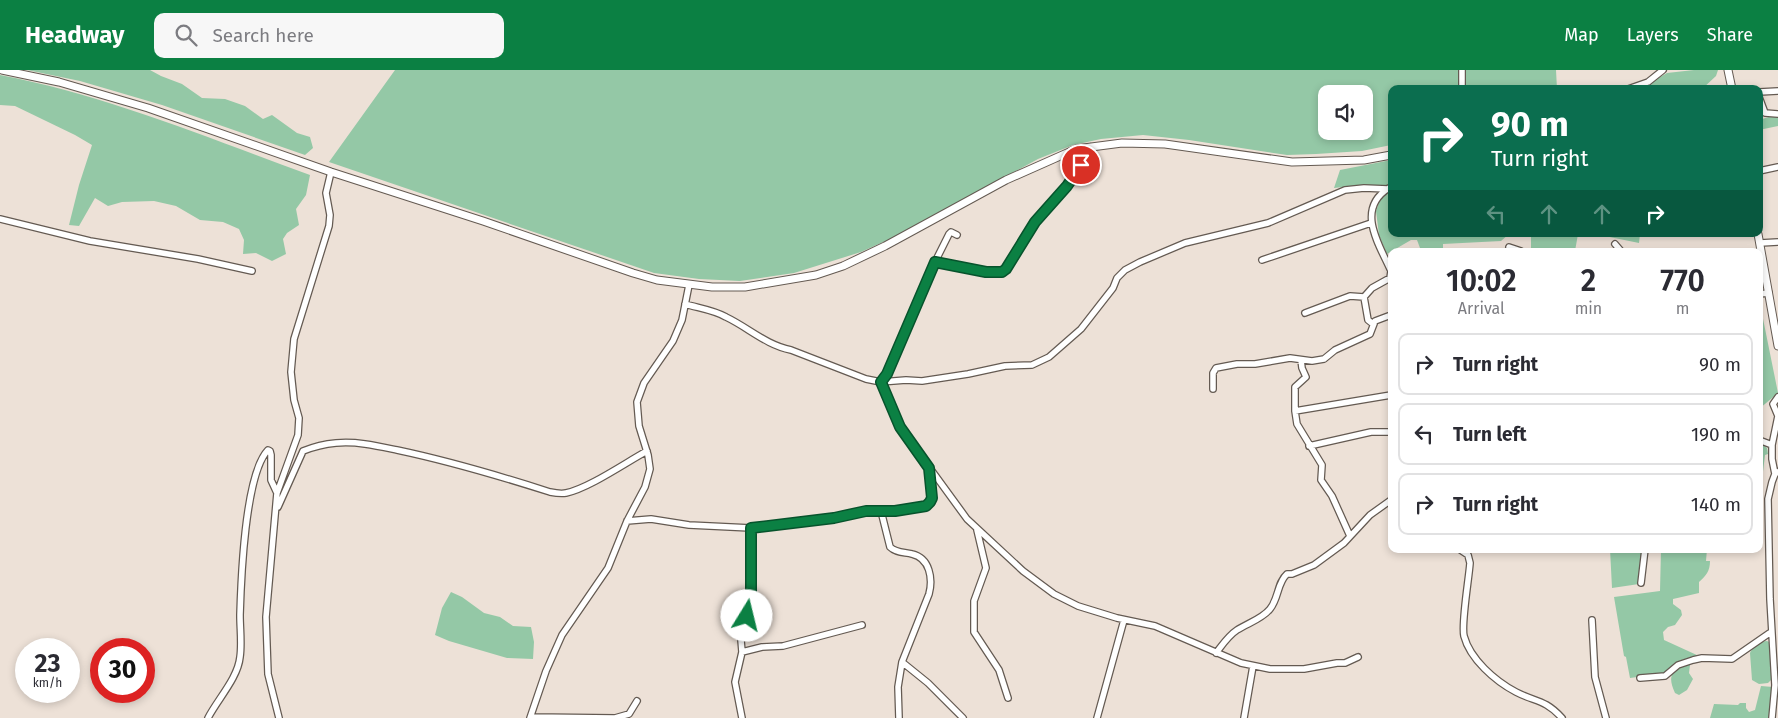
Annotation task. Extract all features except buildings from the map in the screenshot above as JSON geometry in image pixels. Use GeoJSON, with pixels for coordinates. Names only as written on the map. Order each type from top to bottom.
{"type":"FeatureCollection","features":[{"type":"Feature","properties":{"kind":"street"},"geometry":{"type":"LineString","coordinates":[[2,70],[59,82],[148,108],[331,172],[484,221],[633,273],[657,280],[689,285],[745,287],[816,275],[842,266],[886,246],[1006,180],[1076,149],[1122,143],[1164,144],[1292,162],[1364,160],[1388,156]]}},
{"type":"Feature","properties":{"kind":"street"},"geometry":{"type":"LineString","coordinates":[[1462,70],[1462,85]]}},
{"type":"Feature","properties":{"kind":"street"},"geometry":{"type":"LineString","coordinates":[[1639,85],[1648,82],[1663,70]]}},
{"type":"Feature","properties":{"kind":"street"},"geometry":{"type":"LineString","coordinates":[[1728,70],[1731,85]]}},
{"type":"Feature","properties":{"kind":"street"},"geometry":{"type":"LineString","coordinates":[[1763,92],[1778,91]]}},
{"type":"Feature","properties":{"kind":"street"},"geometry":{"type":"LineString","coordinates":[[1763,106],[1766,113],[1778,114]]}},
{"type":"Feature","properties":{"kind":"street"},"geometry":{"type":"LineString","coordinates":[[935,262],[986,272],[1002,272],[1006,269],[1035,222],[1067,186],[1091,147]]}},
{"type":"Feature","properties":{"kind":"street"},"geometry":{"type":"LineString","coordinates":[[1763,170],[1778,167]]}},
{"type":"Feature","properties":{"kind":"street"},"geometry":{"type":"LineString","coordinates":[[279,718],[268,674],[266,617],[277,493],[298,435],[299,418],[294,400],[291,372],[294,339],[329,226],[330,215],[326,193],[331,172]]}},
{"type":"Feature","properties":{"kind":"street"},"geometry":{"type":"LineString","coordinates":[[685,304],[724,316],[762,340],[781,348],[791,350],[866,379],[881,382],[922,380],[968,374],[1005,366],[1032,366],[1049,357],[1081,329],[1113,288],[1117,278],[1125,270],[1140,262],[1185,243],[1268,223],[1345,190],[1388,188]]}},
{"type":"Feature","properties":{"kind":"street"},"geometry":{"type":"LineString","coordinates":[[1388,189],[1380,194],[1375,202],[1370,223],[1388,264]]}},
{"type":"Feature","properties":{"kind":"street"},"geometry":{"type":"LineString","coordinates":[[0,219],[90,241],[198,259],[252,271]]}},
{"type":"Feature","properties":{"kind":"street"},"geometry":{"type":"LineString","coordinates":[[1262,260],[1370,223]]}},
{"type":"Feature","properties":{"kind":"street"},"geometry":{"type":"LineString","coordinates":[[881,382],[887,374],[949,234],[951,232],[957,235]]}},
{"type":"Feature","properties":{"kind":"street"},"geometry":{"type":"LineString","coordinates":[[1759,237],[1761,248]]}},
{"type":"Feature","properties":{"kind":"street"},"geometry":{"type":"LineString","coordinates":[[1760,243],[1778,242]]}},
{"type":"Feature","properties":{"kind":"street"},"geometry":{"type":"LineString","coordinates":[[1615,244],[1618,248]]}},
{"type":"Feature","properties":{"kind":"street"},"geometry":{"type":"LineString","coordinates":[[1763,260],[1778,346]]}},
{"type":"Feature","properties":{"kind":"street"},"geometry":{"type":"LineString","coordinates":[[1364,297],[1372,288],[1388,279]]}},
{"type":"Feature","properties":{"kind":"street"},"geometry":{"type":"LineString","coordinates":[[637,701],[629,714],[615,718],[530,717],[546,671],[562,635],[608,568],[627,521],[645,487],[650,470],[647,451],[639,426],[637,402],[644,383],[673,341],[682,320],[689,285]]}},
{"type":"Feature","properties":{"kind":"street"},"geometry":{"type":"LineString","coordinates":[[1763,294],[1769,294]]}},
{"type":"Feature","properties":{"kind":"street"},"geometry":{"type":"LineString","coordinates":[[1305,313],[1350,296],[1364,297]]}},
{"type":"Feature","properties":{"kind":"street"},"geometry":{"type":"LineString","coordinates":[[1364,297],[1368,320],[1373,324]]}},
{"type":"Feature","properties":{"kind":"street"},"geometry":{"type":"LineString","coordinates":[[1214,389],[1213,372],[1216,368],[1290,358],[1312,360],[1324,358],[1335,350],[1370,334],[1373,324],[1379,319],[1388,316]]}},
{"type":"Feature","properties":{"kind":"street"},"geometry":{"type":"LineString","coordinates":[[1301,360],[1306,377],[1295,387],[1297,424],[1322,465],[1321,480],[1332,496],[1350,536]]}},
{"type":"Feature","properties":{"kind":"street"},"geometry":{"type":"LineString","coordinates":[[881,382],[900,427],[967,519],[1023,571],[1054,594],[1078,606],[1124,620],[1155,626],[1216,653],[1253,666],[1270,669],[1304,669],[1345,663],[1358,657]]}},
{"type":"Feature","properties":{"kind":"street"},"geometry":{"type":"LineString","coordinates":[[1295,411],[1388,396]]}},
{"type":"Feature","properties":{"kind":"street"},"geometry":{"type":"LineString","coordinates":[[1772,718],[1776,702],[1771,632],[1768,499],[1777,473],[1772,460],[1772,445],[1778,416],[1773,404],[1778,397]]}},
{"type":"Feature","properties":{"kind":"street"},"geometry":{"type":"LineString","coordinates":[[1309,446],[1371,432],[1388,432]]}},
{"type":"Feature","properties":{"kind":"street"},"geometry":{"type":"LineString","coordinates":[[276,511],[303,451],[337,442],[366,444],[412,453],[559,493],[584,486],[647,451]]}},
{"type":"Feature","properties":{"kind":"street"},"geometry":{"type":"LineString","coordinates":[[1763,442],[1772,445]]}},
{"type":"Feature","properties":{"kind":"street"},"geometry":{"type":"LineString","coordinates":[[209,716],[228,685],[240,658],[240,613],[244,539],[256,474],[268,450],[270,451],[271,480],[277,493]]}},
{"type":"Feature","properties":{"kind":"street"},"geometry":{"type":"LineString","coordinates":[[627,521],[651,519],[689,525],[751,528],[834,518],[866,511],[895,511],[926,506],[932,498],[929,468]]}},
{"type":"Feature","properties":{"kind":"street"},"geometry":{"type":"LineString","coordinates":[[1216,653],[1227,638],[1269,611],[1287,574],[1292,574],[1314,565],[1344,543],[1370,515],[1388,502]]}},
{"type":"Feature","properties":{"kind":"street"},"geometry":{"type":"LineString","coordinates":[[881,511],[890,548],[894,552],[919,556],[929,569],[932,584],[902,662],[898,687],[899,718]]}},
{"type":"Feature","properties":{"kind":"street"},"geometry":{"type":"LineString","coordinates":[[742,718],[735,682],[751,603],[751,528]]}},
{"type":"Feature","properties":{"kind":"street"},"geometry":{"type":"LineString","coordinates":[[977,529],[986,568],[974,600],[974,632],[999,670],[1008,698]]}},
{"type":"Feature","properties":{"kind":"street"},"geometry":{"type":"LineString","coordinates":[[1465,553],[1468,555],[1470,563],[1464,635],[1471,652],[1497,680],[1517,692],[1547,704],[1562,718]]}},
{"type":"Feature","properties":{"kind":"street"},"geometry":{"type":"LineString","coordinates":[[1640,583],[1644,553]]}},
{"type":"Feature","properties":{"kind":"street"},"geometry":{"type":"LineString","coordinates":[[1097,718],[1124,620]]}},
{"type":"Feature","properties":{"kind":"street"},"geometry":{"type":"LineString","coordinates":[[1592,620],[1595,677],[1606,718]]}},
{"type":"Feature","properties":{"kind":"street"},"geometry":{"type":"LineString","coordinates":[[742,652],[762,647],[783,646],[862,625]]}},
{"type":"Feature","properties":{"kind":"street"},"geometry":{"type":"LineString","coordinates":[[1640,678],[1665,676],[1678,665],[1702,658],[1732,659],[1771,632]]}},
{"type":"Feature","properties":{"kind":"street"},"geometry":{"type":"LineString","coordinates":[[902,662],[928,683],[963,718]]}},
{"type":"Feature","properties":{"kind":"street"},"geometry":{"type":"LineString","coordinates":[[1244,718],[1253,666]]}},
{"type":"Feature","properties":{"kind":"green space"},"geometry":{"type":"Polygon","coordinates":[[[27,70],[150,70],[182,84],[202,98],[225,99],[245,106],[263,119],[272,115],[297,133],[310,137],[313,148],[305,155],[162,105],[80,81],[27,70]]]}},
{"type":"Feature","properties":{"kind":"green space"},"geometry":{"type":"Polygon","coordinates":[[[395,70],[1459,70],[1459,85],[1388,85],[1388,146],[1362,151],[1287,155],[1143,135],[1101,139],[1073,145],[1038,159],[892,238],[861,252],[794,273],[740,281],[699,279],[654,273],[329,162],[395,70]]]}},
{"type":"Feature","properties":{"kind":"green space"},"geometry":{"type":"Polygon","coordinates":[[[1466,70],[1556,70],[1557,85],[1465,85],[1466,70]]]}},
{"type":"Feature","properties":{"kind":"green space"},"geometry":{"type":"Polygon","coordinates":[[[1718,70],[1716,76],[1706,85],[1646,85],[1667,73],[1718,70]]]}},
{"type":"Feature","properties":{"kind":"green space"},"geometry":{"type":"Polygon","coordinates":[[[0,75],[79,94],[118,106],[195,132],[310,175],[306,195],[296,209],[299,225],[287,233],[283,239],[286,254],[272,261],[256,253],[243,254],[244,240],[239,229],[223,222],[200,220],[176,206],[154,201],[122,202],[108,206],[95,198],[79,226],[69,225],[92,145],[15,106],[0,105],[0,75]]]}},
{"type":"Feature","properties":{"kind":"green space"},"geometry":{"type":"Polygon","coordinates":[[[1775,115],[1778,116],[1778,126],[1763,129],[1763,119],[1775,115]]]}},
{"type":"Feature","properties":{"kind":"green space"},"geometry":{"type":"Polygon","coordinates":[[[1388,161],[1388,237],[1506,237],[1501,241],[1443,244],[1443,248],[1420,248],[1417,240],[1411,240],[1397,248],[1388,248],[1387,254],[1379,235],[1376,211],[1385,186],[1362,185],[1334,188],[1340,170],[1388,161]]]}},
{"type":"Feature","properties":{"kind":"green space"},"geometry":{"type":"Polygon","coordinates":[[[1531,237],[1577,237],[1576,248],[1531,248],[1531,237]]]}},
{"type":"Feature","properties":{"kind":"green space"},"geometry":{"type":"Polygon","coordinates":[[[1610,237],[1640,237],[1639,243],[1610,237]]]}},
{"type":"Feature","properties":{"kind":"green space"},"geometry":{"type":"Polygon","coordinates":[[[1763,319],[1778,393],[1763,406],[1763,319]]]}},
{"type":"Feature","properties":{"kind":"green space"},"geometry":{"type":"Polygon","coordinates":[[[1763,445],[1767,448],[1768,454],[1765,455],[1763,472],[1763,445]]]}},
{"type":"Feature","properties":{"kind":"green space"},"geometry":{"type":"Polygon","coordinates":[[[1610,553],[1643,553],[1639,584],[1612,588],[1610,553]]]}},
{"type":"Feature","properties":{"kind":"green space"},"geometry":{"type":"Polygon","coordinates":[[[1661,553],[1707,553],[1706,561],[1710,561],[1709,568],[1706,575],[1699,582],[1699,593],[1673,599],[1673,604],[1681,610],[1682,615],[1675,625],[1668,627],[1663,632],[1664,640],[1699,656],[1666,673],[1630,678],[1626,657],[1624,656],[1614,597],[1660,591],[1661,553]]]}},
{"type":"Feature","properties":{"kind":"green space"},"geometry":{"type":"Polygon","coordinates":[[[451,592],[462,597],[484,613],[500,617],[513,626],[531,627],[534,642],[533,659],[507,658],[435,635],[442,608],[451,592]]]}},
{"type":"Feature","properties":{"kind":"green space"},"geometry":{"type":"Polygon","coordinates":[[[1769,642],[1772,679],[1768,683],[1759,684],[1752,680],[1750,653],[1757,645],[1769,642]]]}},
{"type":"Feature","properties":{"kind":"green space"},"geometry":{"type":"Polygon","coordinates":[[[1685,665],[1690,665],[1689,673],[1693,679],[1687,690],[1679,695],[1675,693],[1671,679],[1676,670],[1685,665]]]}},
{"type":"Feature","properties":{"kind":"green space"},"geometry":{"type":"Polygon","coordinates":[[[1761,686],[1773,687],[1769,718],[1710,718],[1714,704],[1738,705],[1746,703],[1746,708],[1749,712],[1755,710],[1761,686]]]}},
{"type":"Feature","properties":{"kind":"route"},"geometry":{"type":"LineString","coordinates":[[747,616],[751,603],[751,528],[812,522],[866,511],[895,511],[926,506],[930,502],[932,498],[929,468],[900,427],[881,382],[887,374],[935,262],[986,272],[1002,272],[1006,269],[1035,222],[1067,186],[1081,165]]}}]}
